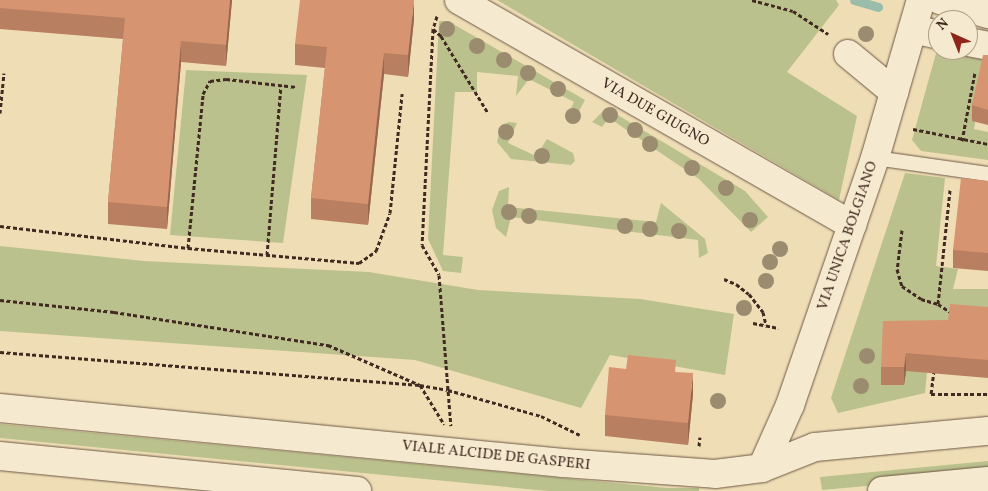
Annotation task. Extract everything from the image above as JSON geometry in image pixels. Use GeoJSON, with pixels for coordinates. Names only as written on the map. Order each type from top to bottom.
{"type":"FeatureCollection","features":[{"type":"Feature","properties":{"kind":"street","name":"VIA UNICA BOLGIANO"},"geometry":{"type":"LineString","coordinates":[[758,479],[790,405],[875,158],[894,92],[925,32],[921,0]]}},
{"type":"Feature","properties":{"kind":"street"},"geometry":{"type":"LineString","coordinates":[[940,0],[988,14]]}},
{"type":"Feature","properties":{"kind":"street","name":"VIA DUE GIUGNO"},"geometry":{"type":"LineString","coordinates":[[449,5],[852,225]]}},
{"type":"Feature","properties":{"kind":"street"},"geometry":{"type":"LineString","coordinates":[[848,54],[894,92]]}},
{"type":"Feature","properties":{"kind":"street","name":"VIALE ALCIDE DE GASPERI"},"geometry":{"type":"LineString","coordinates":[[0,408],[459,444],[563,463],[758,479],[815,447],[988,431]]}},
{"type":"Feature","properties":{"kind":"street"},"geometry":{"type":"LineString","coordinates":[[0,456],[357,491]]}},
{"type":"Feature","properties":{"kind":"street"},"geometry":{"type":"LineString","coordinates":[[882,491],[988,481]]}},
{"type":"Feature","properties":{"kind":"lane"},"geometry":{"type":"LineString","coordinates":[[875,158],[988,174]]}},
{"type":"Feature","properties":{"kind":"path"},"geometry":{"type":"LineString","coordinates":[[752,0],[793,11],[831,36],[848,54]]}},
{"type":"Feature","properties":{"kind":"path"},"geometry":{"type":"LineString","coordinates":[[449,5],[433,29],[422,245],[439,274],[448,390],[459,444]]}},
{"type":"Feature","properties":{"kind":"path"},"geometry":{"type":"LineString","coordinates":[[433,29],[441,36],[488,113]]}},
{"type":"Feature","properties":{"kind":"path"},"geometry":{"type":"LineString","coordinates":[[962,141],[979,44]]}},
{"type":"Feature","properties":{"kind":"path"},"geometry":{"type":"LineString","coordinates":[[0,114],[4,72]]}},
{"type":"Feature","properties":{"kind":"path"},"geometry":{"type":"LineString","coordinates":[[188,248],[203,94],[210,81],[226,79],[296,87]]}},
{"type":"Feature","properties":{"kind":"path"},"geometry":{"type":"LineString","coordinates":[[267,255],[281,86]]}},
{"type":"Feature","properties":{"kind":"path"},"geometry":{"type":"LineString","coordinates":[[0,226],[188,248],[358,263],[376,251],[390,213],[402,94]]}},
{"type":"Feature","properties":{"kind":"path"},"geometry":{"type":"LineString","coordinates":[[906,127],[962,141],[988,144]]}},
{"type":"Feature","properties":{"kind":"path"},"geometry":{"type":"LineString","coordinates":[[938,304],[952,169]]}},
{"type":"Feature","properties":{"kind":"path"},"geometry":{"type":"LineString","coordinates":[[902,230],[897,269],[902,286],[921,299],[938,304],[956,315]]}},
{"type":"Feature","properties":{"kind":"path"},"geometry":{"type":"LineString","coordinates":[[724,279],[736,284],[757,304],[766,325]]}},
{"type":"Feature","properties":{"kind":"path"},"geometry":{"type":"LineString","coordinates":[[0,300],[114,312],[328,345],[420,385],[459,444]]}},
{"type":"Feature","properties":{"kind":"path"},"geometry":{"type":"LineString","coordinates":[[753,323],[779,328]]}},
{"type":"Feature","properties":{"kind":"path"},"geometry":{"type":"LineString","coordinates":[[0,352],[420,385],[448,390],[541,416],[588,439]]}},
{"type":"Feature","properties":{"kind":"path"},"geometry":{"type":"LineString","coordinates":[[935,366],[931,394],[988,394]]}},
{"type":"Feature","properties":{"kind":"path"},"geometry":{"type":"LineString","coordinates":[[699,445],[700,437]]}},
{"type":"Feature","properties":{"kind":"green space"},"geometry":{"type":"Polygon","coordinates":[[[497,0],[836,0],[839,5],[787,72],[857,116],[839,200],[497,0]]]}},
{"type":"Feature","properties":{"kind":"green space"},"geometry":{"type":"Polygon","coordinates":[[[439,21],[448,21],[585,100],[573,122],[566,119],[574,102],[529,79],[516,96],[518,76],[477,72],[477,92],[455,92],[443,255],[463,257],[461,273],[443,271],[428,239],[439,21]]]}},
{"type":"Feature","properties":{"kind":"green space"},"geometry":{"type":"Polygon","coordinates":[[[978,52],[988,53],[974,129],[988,132],[988,160],[921,151],[912,140],[934,60],[978,60],[978,52]]]}},
{"type":"Feature","properties":{"kind":"green space"},"geometry":{"type":"Polygon","coordinates":[[[186,70],[307,75],[283,243],[170,235],[186,70]]]}},
{"type":"Feature","properties":{"kind":"green space"},"geometry":{"type":"Polygon","coordinates":[[[606,108],[745,191],[768,217],[751,232],[699,179],[609,118],[602,127],[592,122],[606,108]]]}},
{"type":"Feature","properties":{"kind":"green space"},"geometry":{"type":"Polygon","coordinates":[[[509,122],[517,123],[508,143],[536,156],[547,139],[573,153],[575,161],[571,165],[511,159],[497,142],[501,125],[509,122]]]}},
{"type":"Feature","properties":{"kind":"green space"},"geometry":{"type":"Polygon","coordinates":[[[905,173],[945,178],[936,266],[958,269],[953,289],[988,289],[988,325],[932,322],[925,393],[838,413],[831,398],[905,173]]]}},
{"type":"Feature","properties":{"kind":"green space"},"geometry":{"type":"Polygon","coordinates":[[[509,187],[508,207],[656,222],[661,203],[705,239],[708,253],[699,258],[698,240],[511,217],[506,237],[496,228],[492,210],[499,191],[509,187]]]}},
{"type":"Feature","properties":{"kind":"green space"},"geometry":{"type":"Polygon","coordinates":[[[0,246],[144,261],[369,272],[478,290],[640,299],[734,314],[725,375],[610,355],[581,408],[415,360],[0,331],[0,246]]]}},
{"type":"Feature","properties":{"kind":"green space"},"geometry":{"type":"Polygon","coordinates":[[[0,424],[667,488],[699,488],[699,491],[548,491],[0,438],[0,424]]]}},
{"type":"Feature","properties":{"kind":"green space"},"geometry":{"type":"Polygon","coordinates":[[[988,461],[988,475],[822,490],[820,477],[988,461]]]}},
{"type":"Feature","properties":{"kind":"building"},"geometry":{"type":"Polygon","coordinates":[[[0,0],[230,0],[226,45],[181,41],[167,207],[108,202],[125,18],[0,8],[0,0]]]}},
{"type":"Feature","properties":{"kind":"building"},"geometry":{"type":"Polygon","coordinates":[[[300,0],[414,0],[408,55],[384,53],[368,204],[311,198],[327,47],[295,44],[300,0]]]}},
{"type":"Feature","properties":{"kind":"building"},"geometry":{"type":"Polygon","coordinates":[[[983,55],[988,55],[988,110],[972,105],[983,55]]]}},
{"type":"Feature","properties":{"kind":"building"},"geometry":{"type":"Polygon","coordinates":[[[961,178],[988,181],[988,253],[953,250],[961,178]]]}},
{"type":"Feature","properties":{"kind":"building"},"geometry":{"type":"Polygon","coordinates":[[[950,304],[988,307],[988,360],[906,353],[904,367],[881,367],[883,321],[948,320],[950,304]]]}},
{"type":"Feature","properties":{"kind":"building"},"geometry":{"type":"Polygon","coordinates":[[[628,355],[676,360],[675,372],[693,373],[688,423],[605,415],[609,367],[626,369],[628,355]]]}},
{"type":"Feature","properties":{"kind":"waterway"},"geometry":{"type":"LineString","coordinates":[[854,0],[878,7]]}}]}
